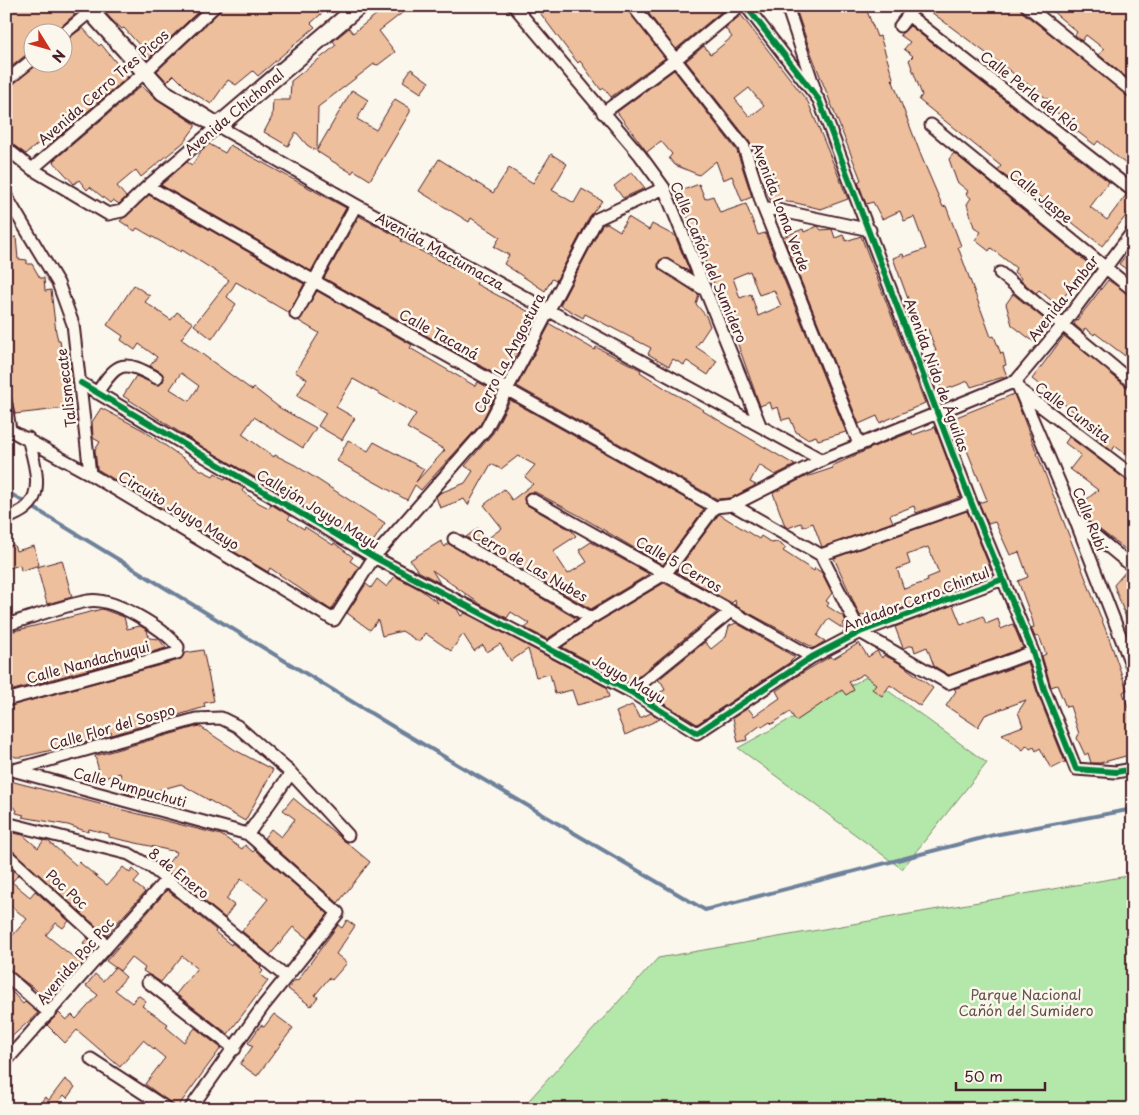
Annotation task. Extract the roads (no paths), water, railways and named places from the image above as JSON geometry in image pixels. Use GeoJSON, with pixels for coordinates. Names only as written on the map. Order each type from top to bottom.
{"type":"FeatureCollection","features":[{"type":"Feature","properties":{"kind":"street","name":"Avenida Cerro Tres Picos"},"geometry":{"type":"LineString","coordinates":[[32,169],[144,74],[215,6]]}},
{"type":"Feature","properties":{"kind":"street","name":"Calle Cañón del Sumidero"},"geometry":{"type":"LineString","coordinates":[[514,6],[640,155],[664,188],[760,426]]}},
{"type":"Feature","properties":{"kind":"street","name":"Avenida Loma Verde"},"geometry":{"type":"LineString","coordinates":[[633,6],[744,147],[763,207],[860,444]]}},
{"type":"Feature","properties":{"kind":"street"},"geometry":{"type":"LineString","coordinates":[[603,113],[675,60],[740,6]]}},
{"type":"Feature","properties":{"kind":"street","name":"Avenida Nido de Águilas"},"geometry":{"type":"LineString","coordinates":[[746,6],[819,100],[870,230],[971,502],[1033,652],[1044,689],[1076,769],[1116,772],[1133,768]]}},
{"type":"Feature","properties":{"kind":"street"},"geometry":{"type":"LineString","coordinates":[[787,6],[819,100]]}},
{"type":"Feature","properties":{"kind":"street"},"geometry":{"type":"LineString","coordinates":[[1027,6],[1133,92]]}},
{"type":"Feature","properties":{"kind":"street","name":"Avenida Chichonal"},"geometry":{"type":"LineString","coordinates":[[32,169],[108,214],[122,212],[148,186],[355,7]]}},
{"type":"Feature","properties":{"kind":"street","name":"Avenida Mactumacza"},"geometry":{"type":"LineString","coordinates":[[92,8],[144,74],[163,92],[218,126],[356,205],[822,460]]}},
{"type":"Feature","properties":{"kind":"street"},"geometry":{"type":"LineString","coordinates":[[72,26],[92,8]]}},
{"type":"Feature","properties":{"kind":"street"},"geometry":{"type":"LineString","coordinates":[[900,26],[912,11]]}},
{"type":"Feature","properties":{"kind":"street","name":"Calle Perla del Río"},"geometry":{"type":"LineString","coordinates":[[912,11],[1133,191]]}},
{"type":"Feature","properties":{"kind":"street"},"geometry":{"type":"LineString","coordinates":[[6,81],[22,68]]}},
{"type":"Feature","properties":{"kind":"street","name":"Calle Jaspe"},"geometry":{"type":"LineString","coordinates":[[931,125],[1133,290]]}},
{"type":"Feature","properties":{"kind":"street"},"geometry":{"type":"LineString","coordinates":[[6,148],[32,169]]}},
{"type":"Feature","properties":{"kind":"street","name":"Calle Tacaná"},"geometry":{"type":"LineString","coordinates":[[148,186],[314,283],[509,389],[715,507]]}},
{"type":"Feature","properties":{"kind":"street","name":"Cerro La Angostura"},"geometry":{"type":"LineString","coordinates":[[334,620],[374,557],[486,429],[509,389],[548,310],[597,219],[664,188]]}},
{"type":"Feature","properties":{"kind":"street","name":"Talismecate"},"geometry":{"type":"LineString","coordinates":[[6,196],[58,283],[73,324],[90,474]]}},
{"type":"Feature","properties":{"kind":"street"},"geometry":{"type":"LineString","coordinates":[[296,314],[356,205]]}},
{"type":"Feature","properties":{"kind":"street"},"geometry":{"type":"LineString","coordinates":[[763,207],[870,230]]}},
{"type":"Feature","properties":{"kind":"street","name":"Avenida Ámbar"},"geometry":{"type":"LineString","coordinates":[[1018,385],[1133,231]]}},
{"type":"Feature","properties":{"kind":"street"},"geometry":{"type":"LineString","coordinates":[[665,265],[705,290]]}},
{"type":"Feature","properties":{"kind":"street"},"geometry":{"type":"LineString","coordinates":[[1000,273],[1133,383]]}},
{"type":"Feature","properties":{"kind":"street"},"geometry":{"type":"LineString","coordinates":[[97,393],[108,375],[122,366],[133,365],[157,378]]}},
{"type":"Feature","properties":{"kind":"street","name":"Callejón Joyyo Mayu"},"geometry":{"type":"LineString","coordinates":[[81,384],[374,557],[548,648]]}},
{"type":"Feature","properties":{"kind":"street"},"geometry":{"type":"LineString","coordinates":[[548,648],[592,618],[666,573],[715,507],[733,505],[822,460],[860,444],[938,413],[1018,385]]}},
{"type":"Feature","properties":{"kind":"street","name":"Calle Cunsita"},"geometry":{"type":"LineString","coordinates":[[1018,385],[1133,476]]}},
{"type":"Feature","properties":{"kind":"street","name":"Calle Rubí"},"geometry":{"type":"LineString","coordinates":[[1018,385],[1075,519],[1131,660]]}},
{"type":"Feature","properties":{"kind":"street"},"geometry":{"type":"LineString","coordinates":[[6,405],[8,429]]}},
{"type":"Feature","properties":{"kind":"street","name":"Circuito Joyyo Mayo"},"geometry":{"type":"LineString","coordinates":[[8,429],[28,438],[90,474],[334,620]]}},
{"type":"Feature","properties":{"kind":"street"},"geometry":{"type":"LineString","coordinates":[[6,519],[22,512],[34,497],[36,477],[28,438]]}},
{"type":"Feature","properties":{"kind":"street","name":"Calle 5 Cerros"},"geometry":{"type":"LineString","coordinates":[[531,499],[666,573],[812,657]]}},
{"type":"Feature","properties":{"kind":"street"},"geometry":{"type":"LineString","coordinates":[[821,554],[971,502]]}},
{"type":"Feature","properties":{"kind":"street"},"geometry":{"type":"LineString","coordinates":[[733,505],[821,554],[860,632],[948,683],[1033,652]]}},
{"type":"Feature","properties":{"kind":"street"},"geometry":{"type":"LineString","coordinates":[[1075,519],[1133,567]]}},
{"type":"Feature","properties":{"kind":"street","name":"Cerro de Las Nubes"},"geometry":{"type":"LineString","coordinates":[[454,539],[592,618]]}},
{"type":"Feature","properties":{"kind":"street","name":"Andador Cerro Chintul"},"geometry":{"type":"LineString","coordinates":[[697,733],[812,657],[860,632],[1003,579]]}},
{"type":"Feature","properties":{"kind":"street","name":"Calle Nandachuqui"},"geometry":{"type":"LineString","coordinates":[[6,625],[90,601],[124,609],[145,620],[172,639],[178,648],[177,653],[6,700]]}},
{"type":"Feature","properties":{"kind":"street"},"geometry":{"type":"LineString","coordinates":[[631,692],[731,611]]}},
{"type":"Feature","properties":{"kind":"street","name":"Joyyo Mayu"},"geometry":{"type":"LineString","coordinates":[[548,648],[631,692],[697,733]]}},
{"type":"Feature","properties":{"kind":"street","name":"Calle Flor del Sospo"},"geometry":{"type":"LineString","coordinates":[[9,767],[196,719],[221,718],[237,726],[291,773]]}},
{"type":"Feature","properties":{"kind":"street","name":"Calle Pumpuchuti"},"geometry":{"type":"LineString","coordinates":[[9,767],[248,834]]}},
{"type":"Feature","properties":{"kind":"street"},"geometry":{"type":"LineString","coordinates":[[190,1109],[286,977],[338,913],[248,834],[291,773],[348,835]]}},
{"type":"Feature","properties":{"kind":"street","name":"8 de Enero"},"geometry":{"type":"LineString","coordinates":[[6,823],[129,854],[151,867],[286,977]]}},
{"type":"Feature","properties":{"kind":"street","name":"Poc Poc"},"geometry":{"type":"LineString","coordinates":[[6,854],[107,946]]}},
{"type":"Feature","properties":{"kind":"street","name":"Avenida Poc Poc"},"geometry":{"type":"LineString","coordinates":[[6,1061],[166,880]]}},
{"type":"Feature","properties":{"kind":"street"},"geometry":{"type":"LineString","coordinates":[[6,974],[48,1014]]}},
{"type":"Feature","properties":{"kind":"street"},"geometry":{"type":"LineString","coordinates":[[148,982],[235,1049]]}},
{"type":"Feature","properties":{"kind":"street"},"geometry":{"type":"LineString","coordinates":[[91,1059],[168,1109]]}},
{"type":"Feature","properties":{"kind":"waterway"},"geometry":{"type":"LineString","coordinates":[[6,491],[392,726],[705,910],[994,835],[1133,809]]}},
{"type":"Feature","properties":{"kind":"park label","name":"Parque Nacional Cañón del Sumidero"},"geometry":{"type":"Point","coordinates":[1026,1002]}}]}
